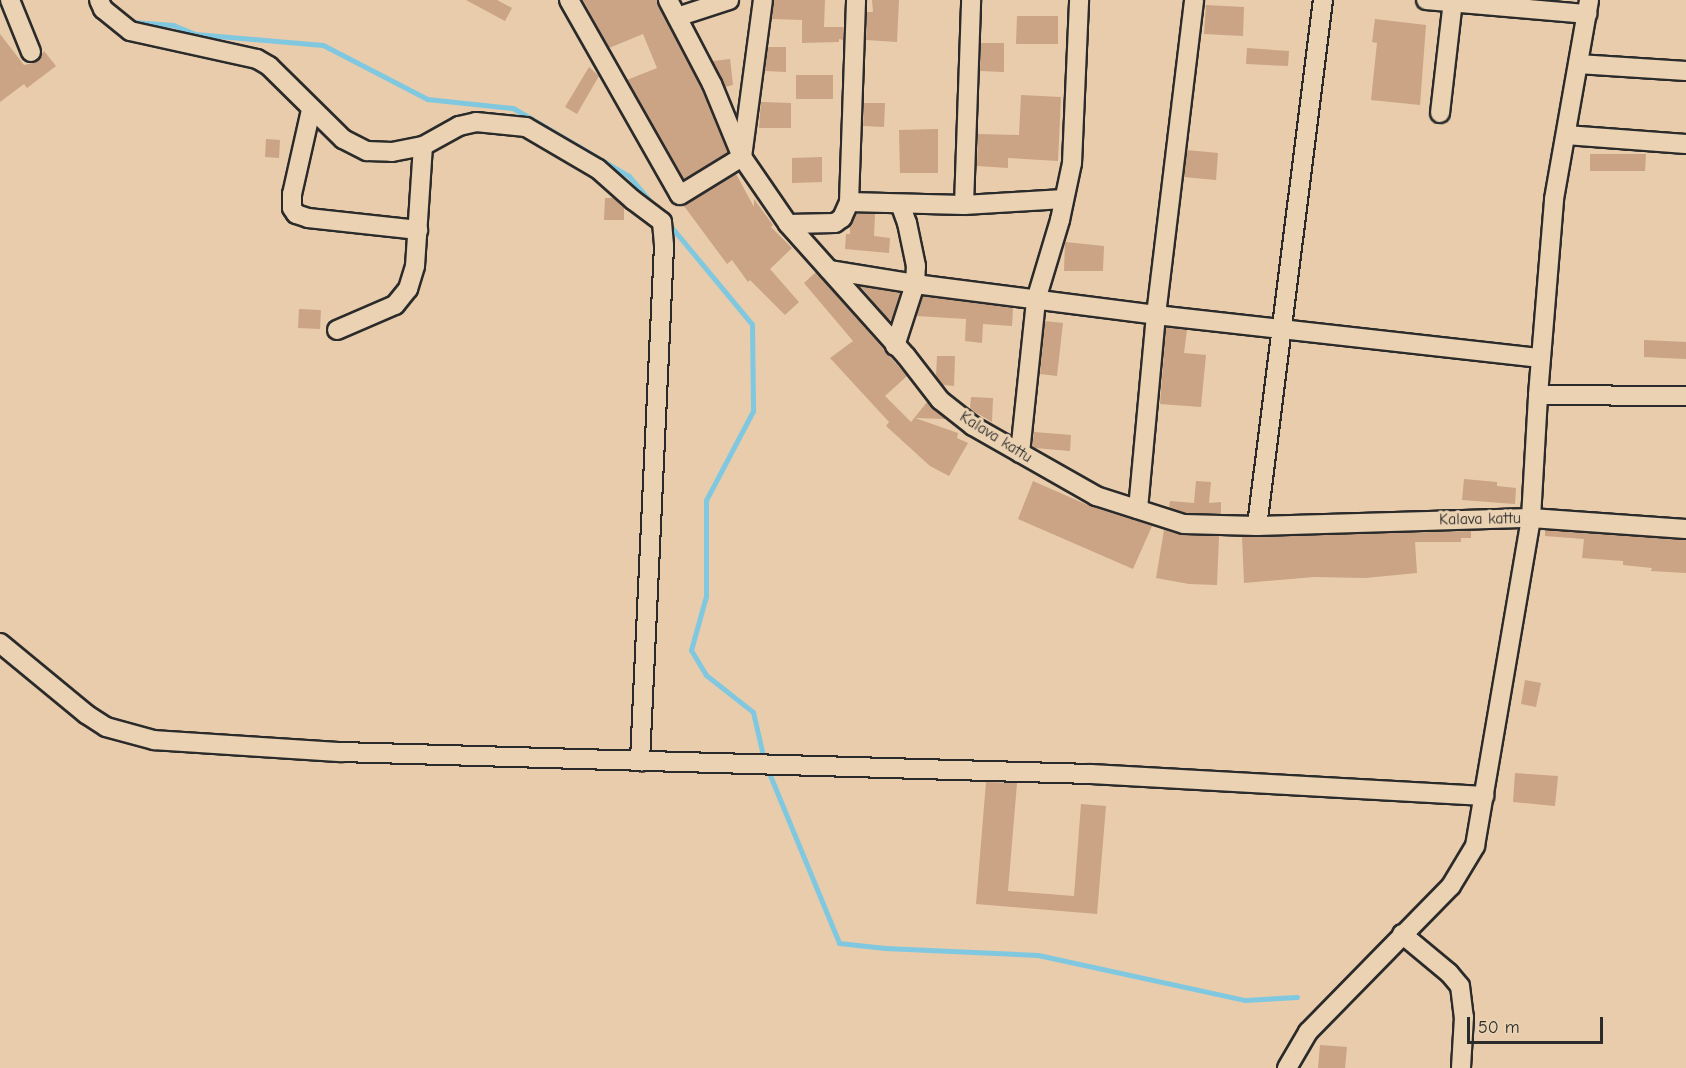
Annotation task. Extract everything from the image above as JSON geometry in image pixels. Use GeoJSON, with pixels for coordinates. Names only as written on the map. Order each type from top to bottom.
{"type":"FeatureCollection","features":[{"type":"Feature","properties":{"kind":"street"},"geometry":{"type":"LineString","coordinates":[[10,0],[31,52]]}},
{"type":"Feature","properties":{"kind":"street"},"geometry":{"type":"LineString","coordinates":[[99,0],[103,9],[130,31],[257,59],[282,77],[311,110],[343,139],[367,151],[392,152],[423,146],[459,126],[476,122],[526,127],[598,169],[633,200],[664,206],[742,157],[763,0]]}},
{"type":"Feature","properties":{"kind":"street"},"geometry":{"type":"LineString","coordinates":[[569,0],[664,206],[640,761]]}},
{"type":"Feature","properties":{"kind":"street","name":"Kalava kattu"},"geometry":{"type":"LineString","coordinates":[[668,0],[712,84],[742,157],[788,224],[896,346],[940,400],[973,426],[1096,496],[1184,524],[1257,526],[1531,518],[1686,529]]}},
{"type":"Feature","properties":{"kind":"street"},"geometry":{"type":"LineString","coordinates":[[677,17],[729,0]]}},
{"type":"Feature","properties":{"kind":"street"},"geometry":{"type":"LineString","coordinates":[[788,224],[835,223],[842,218],[849,202],[856,0]]}},
{"type":"Feature","properties":{"kind":"street"},"geometry":{"type":"LineString","coordinates":[[963,205],[971,0]]}},
{"type":"Feature","properties":{"kind":"street"},"geometry":{"type":"LineString","coordinates":[[1020,453],[1036,300],[1072,163],[1079,0]]}},
{"type":"Feature","properties":{"kind":"street"},"geometry":{"type":"LineString","coordinates":[[1138,509],[1156,315],[1194,0]]}},
{"type":"Feature","properties":{"kind":"street"},"geometry":{"type":"LineString","coordinates":[[1257,526],[1323,0]]}},
{"type":"Feature","properties":{"kind":"street"},"geometry":{"type":"LineString","coordinates":[[1287,1068],[1308,1032],[1451,886],[1475,846],[1531,518],[1538,395],[1554,199],[1588,7],[1426,0]]}},
{"type":"Feature","properties":{"kind":"street"},"geometry":{"type":"LineString","coordinates":[[1440,113],[1452,1]]}},
{"type":"Feature","properties":{"kind":"street"},"geometry":{"type":"LineString","coordinates":[[1578,64],[1686,71]]}},
{"type":"Feature","properties":{"kind":"street"},"geometry":{"type":"LineString","coordinates":[[311,110],[292,194],[292,208],[296,214],[308,218],[418,230]]}},
{"type":"Feature","properties":{"kind":"street"},"geometry":{"type":"LineString","coordinates":[[1566,135],[1686,144]]}},
{"type":"Feature","properties":{"kind":"street"},"geometry":{"type":"LineString","coordinates":[[337,330],[395,305],[403,298],[415,266],[423,146]]}},
{"type":"Feature","properties":{"kind":"street"},"geometry":{"type":"LineString","coordinates":[[849,202],[963,205],[1064,199]]}},
{"type":"Feature","properties":{"kind":"street"},"geometry":{"type":"LineString","coordinates":[[896,346],[915,284],[915,253],[900,204]]}},
{"type":"Feature","properties":{"kind":"street"},"geometry":{"type":"LineString","coordinates":[[829,270],[915,284],[1156,315],[1541,358]]}},
{"type":"Feature","properties":{"kind":"street"},"geometry":{"type":"LineString","coordinates":[[1538,395],[1686,396]]}},
{"type":"Feature","properties":{"kind":"street"},"geometry":{"type":"LineString","coordinates":[[0,644],[96,721],[128,734],[154,740],[341,752],[1091,774],[1484,796]]}},
{"type":"Feature","properties":{"kind":"street"},"geometry":{"type":"LineString","coordinates":[[1402,934],[1449,973],[1460,986],[1464,1017],[1461,1068]]}},
{"type":"Feature","properties":{"kind":"building"},"geometry":{"type":"Polygon","coordinates":[[[466,0],[497,0],[512,8],[505,21],[466,0]]]}},
{"type":"Feature","properties":{"kind":"building"},"geometry":{"type":"Polygon","coordinates":[[[583,0],[657,0],[702,89],[728,153],[684,179],[627,80],[657,68],[643,34],[609,48],[583,0]]]}},
{"type":"Feature","properties":{"kind":"building"},"geometry":{"type":"Polygon","coordinates":[[[774,0],[825,0],[824,27],[844,27],[843,40],[802,43],[802,20],[772,19],[774,0]]]}},
{"type":"Feature","properties":{"kind":"building"},"geometry":{"type":"Polygon","coordinates":[[[872,0],[899,0],[897,42],[866,40],[867,12],[873,12],[872,0]]]}},
{"type":"Feature","properties":{"kind":"building"},"geometry":{"type":"Polygon","coordinates":[[[1206,5],[1244,7],[1243,36],[1204,34],[1206,5]]]}},
{"type":"Feature","properties":{"kind":"building"},"geometry":{"type":"Polygon","coordinates":[[[1017,16],[1058,16],[1058,44],[1016,44],[1017,16]]]}},
{"type":"Feature","properties":{"kind":"building"},"geometry":{"type":"Polygon","coordinates":[[[1375,19],[1426,25],[1420,105],[1371,100],[1377,43],[1372,42],[1375,19]]]}},
{"type":"Feature","properties":{"kind":"building"},"geometry":{"type":"Polygon","coordinates":[[[0,34],[24,65],[36,62],[44,51],[56,66],[27,88],[24,84],[0,102],[0,34]]]}},
{"type":"Feature","properties":{"kind":"building"},"geometry":{"type":"Polygon","coordinates":[[[981,43],[1004,43],[1004,72],[980,71],[981,43]]]}},
{"type":"Feature","properties":{"kind":"building"},"geometry":{"type":"Polygon","coordinates":[[[768,47],[786,47],[786,72],[765,71],[768,47]]]}},
{"type":"Feature","properties":{"kind":"building"},"geometry":{"type":"Polygon","coordinates":[[[1247,48],[1289,51],[1288,66],[1246,64],[1247,48]]]}},
{"type":"Feature","properties":{"kind":"building"},"geometry":{"type":"Polygon","coordinates":[[[730,59],[733,85],[725,87],[713,61],[730,59]]]}},
{"type":"Feature","properties":{"kind":"building"},"geometry":{"type":"Polygon","coordinates":[[[589,67],[599,76],[577,114],[565,107],[589,67]]]}},
{"type":"Feature","properties":{"kind":"building"},"geometry":{"type":"Polygon","coordinates":[[[796,75],[833,75],[833,99],[796,99],[796,75]]]}},
{"type":"Feature","properties":{"kind":"building"},"geometry":{"type":"Polygon","coordinates":[[[1021,95],[1061,97],[1058,161],[1008,158],[1008,168],[977,166],[978,134],[1019,135],[1021,95]]]}},
{"type":"Feature","properties":{"kind":"building"},"geometry":{"type":"Polygon","coordinates":[[[761,102],[791,103],[791,128],[759,128],[761,102]]]}},
{"type":"Feature","properties":{"kind":"building"},"geometry":{"type":"Polygon","coordinates":[[[864,103],[885,103],[884,127],[863,126],[864,103]]]}},
{"type":"Feature","properties":{"kind":"building"},"geometry":{"type":"Polygon","coordinates":[[[938,129],[938,173],[900,173],[899,130],[938,129]]]}},
{"type":"Feature","properties":{"kind":"building"},"geometry":{"type":"Polygon","coordinates":[[[266,139],[280,140],[279,158],[265,157],[266,139]]]}},
{"type":"Feature","properties":{"kind":"building"},"geometry":{"type":"Polygon","coordinates":[[[1187,150],[1218,153],[1216,180],[1184,177],[1187,150]]]}},
{"type":"Feature","properties":{"kind":"building"},"geometry":{"type":"Polygon","coordinates":[[[1590,154],[1646,154],[1645,171],[1590,171],[1590,154]]]}},
{"type":"Feature","properties":{"kind":"building"},"geometry":{"type":"Polygon","coordinates":[[[822,157],[822,182],[792,183],[792,158],[822,157]]]}},
{"type":"Feature","properties":{"kind":"building"},"geometry":{"type":"Polygon","coordinates":[[[736,174],[754,207],[754,199],[773,225],[771,227],[792,248],[770,269],[799,302],[785,315],[750,280],[748,282],[732,260],[727,264],[684,206],[736,174]]]}},
{"type":"Feature","properties":{"kind":"building"},"geometry":{"type":"Polygon","coordinates":[[[605,198],[614,198],[624,207],[624,220],[604,220],[605,198]]]}},
{"type":"Feature","properties":{"kind":"building"},"geometry":{"type":"Polygon","coordinates":[[[856,213],[875,214],[874,236],[890,238],[889,253],[845,249],[846,234],[850,234],[850,225],[856,213]]]}},
{"type":"Feature","properties":{"kind":"building"},"geometry":{"type":"Polygon","coordinates":[[[1065,242],[1104,246],[1103,271],[1064,271],[1065,242]]]}},
{"type":"Feature","properties":{"kind":"building"},"geometry":{"type":"Polygon","coordinates":[[[816,272],[907,376],[885,396],[911,422],[927,402],[946,419],[915,418],[958,433],[957,438],[968,443],[949,476],[930,466],[886,426],[889,422],[830,358],[853,341],[804,283],[816,272]]]}},
{"type":"Feature","properties":{"kind":"building"},"geometry":{"type":"Polygon","coordinates":[[[860,286],[900,293],[892,320],[888,319],[860,286]]]}},
{"type":"Feature","properties":{"kind":"building"},"geometry":{"type":"Polygon","coordinates":[[[923,296],[1013,308],[1012,326],[983,324],[982,343],[965,341],[966,319],[917,316],[923,296]]]}},
{"type":"Feature","properties":{"kind":"building"},"geometry":{"type":"Polygon","coordinates":[[[299,309],[321,310],[320,329],[298,328],[299,309]]]}},
{"type":"Feature","properties":{"kind":"building"},"geometry":{"type":"Polygon","coordinates":[[[1045,321],[1063,323],[1057,376],[1040,374],[1045,321]]]}},
{"type":"Feature","properties":{"kind":"building"},"geometry":{"type":"Polygon","coordinates":[[[1166,327],[1187,330],[1184,353],[1206,355],[1201,407],[1160,404],[1166,327]]]}},
{"type":"Feature","properties":{"kind":"building"},"geometry":{"type":"Polygon","coordinates":[[[1644,340],[1686,342],[1686,359],[1644,357],[1644,340]]]}},
{"type":"Feature","properties":{"kind":"building"},"geometry":{"type":"Polygon","coordinates":[[[937,356],[955,356],[954,386],[943,385],[936,377],[937,356]]]}},
{"type":"Feature","properties":{"kind":"building"},"geometry":{"type":"Polygon","coordinates":[[[971,397],[993,398],[992,422],[970,409],[971,397]]]}},
{"type":"Feature","properties":{"kind":"building"},"geometry":{"type":"Polygon","coordinates":[[[1034,432],[1071,435],[1070,451],[1032,447],[1034,432]]]}},
{"type":"Feature","properties":{"kind":"building"},"geometry":{"type":"Polygon","coordinates":[[[1464,479],[1497,482],[1497,486],[1516,488],[1515,504],[1462,500],[1464,479]]]}},
{"type":"Feature","properties":{"kind":"building"},"geometry":{"type":"Polygon","coordinates":[[[1033,481],[1092,507],[1152,526],[1133,569],[1018,519],[1033,481]]]}},
{"type":"Feature","properties":{"kind":"building"},"geometry":{"type":"Polygon","coordinates":[[[1196,481],[1211,482],[1209,503],[1221,502],[1221,514],[1186,513],[1169,508],[1170,501],[1194,503],[1196,481]]]}},
{"type":"Feature","properties":{"kind":"building"},"geometry":{"type":"Polygon","coordinates":[[[1164,530],[1183,535],[1219,536],[1217,585],[1189,584],[1156,578],[1164,530]]]}},
{"type":"Feature","properties":{"kind":"building"},"geometry":{"type":"Polygon","coordinates":[[[1545,530],[1686,540],[1686,573],[1651,571],[1652,568],[1623,565],[1623,561],[1582,558],[1584,539],[1545,536],[1545,530]]]}},
{"type":"Feature","properties":{"kind":"building"},"geometry":{"type":"Polygon","coordinates":[[[1471,531],[1471,538],[1461,538],[1461,542],[1415,542],[1417,573],[1365,578],[1314,577],[1244,583],[1242,537],[1471,531]]]}},
{"type":"Feature","properties":{"kind":"building"},"geometry":{"type":"Polygon","coordinates":[[[1525,680],[1541,683],[1536,707],[1521,704],[1525,680]]]}},
{"type":"Feature","properties":{"kind":"building"},"geometry":{"type":"Polygon","coordinates":[[[1515,773],[1558,776],[1555,806],[1513,802],[1515,773]]]}},
{"type":"Feature","properties":{"kind":"building"},"geometry":{"type":"Polygon","coordinates":[[[986,782],[1017,783],[1008,891],[1074,896],[1081,804],[1106,806],[1097,914],[976,904],[986,782]]]}},
{"type":"Feature","properties":{"kind":"building"},"geometry":{"type":"Polygon","coordinates":[[[1320,1045],[1347,1047],[1345,1068],[1318,1068],[1320,1045]]]}},
{"type":"Feature","properties":{"kind":"waterway"},"geometry":{"type":"LineString","coordinates":[[126,17],[133,22],[173,25],[195,34],[323,45],[427,99],[513,108],[629,176],[655,207]]}},
{"type":"Feature","properties":{"kind":"waterway"},"geometry":{"type":"LineString","coordinates":[[668,223],[752,324],[753,411],[706,500],[706,596],[691,650],[706,675],[753,712],[764,760]]}},
{"type":"Feature","properties":{"kind":"waterway"},"geometry":{"type":"LineString","coordinates":[[767,768],[839,943],[885,948],[1038,955],[1245,1000],[1297,997]]}}]}
